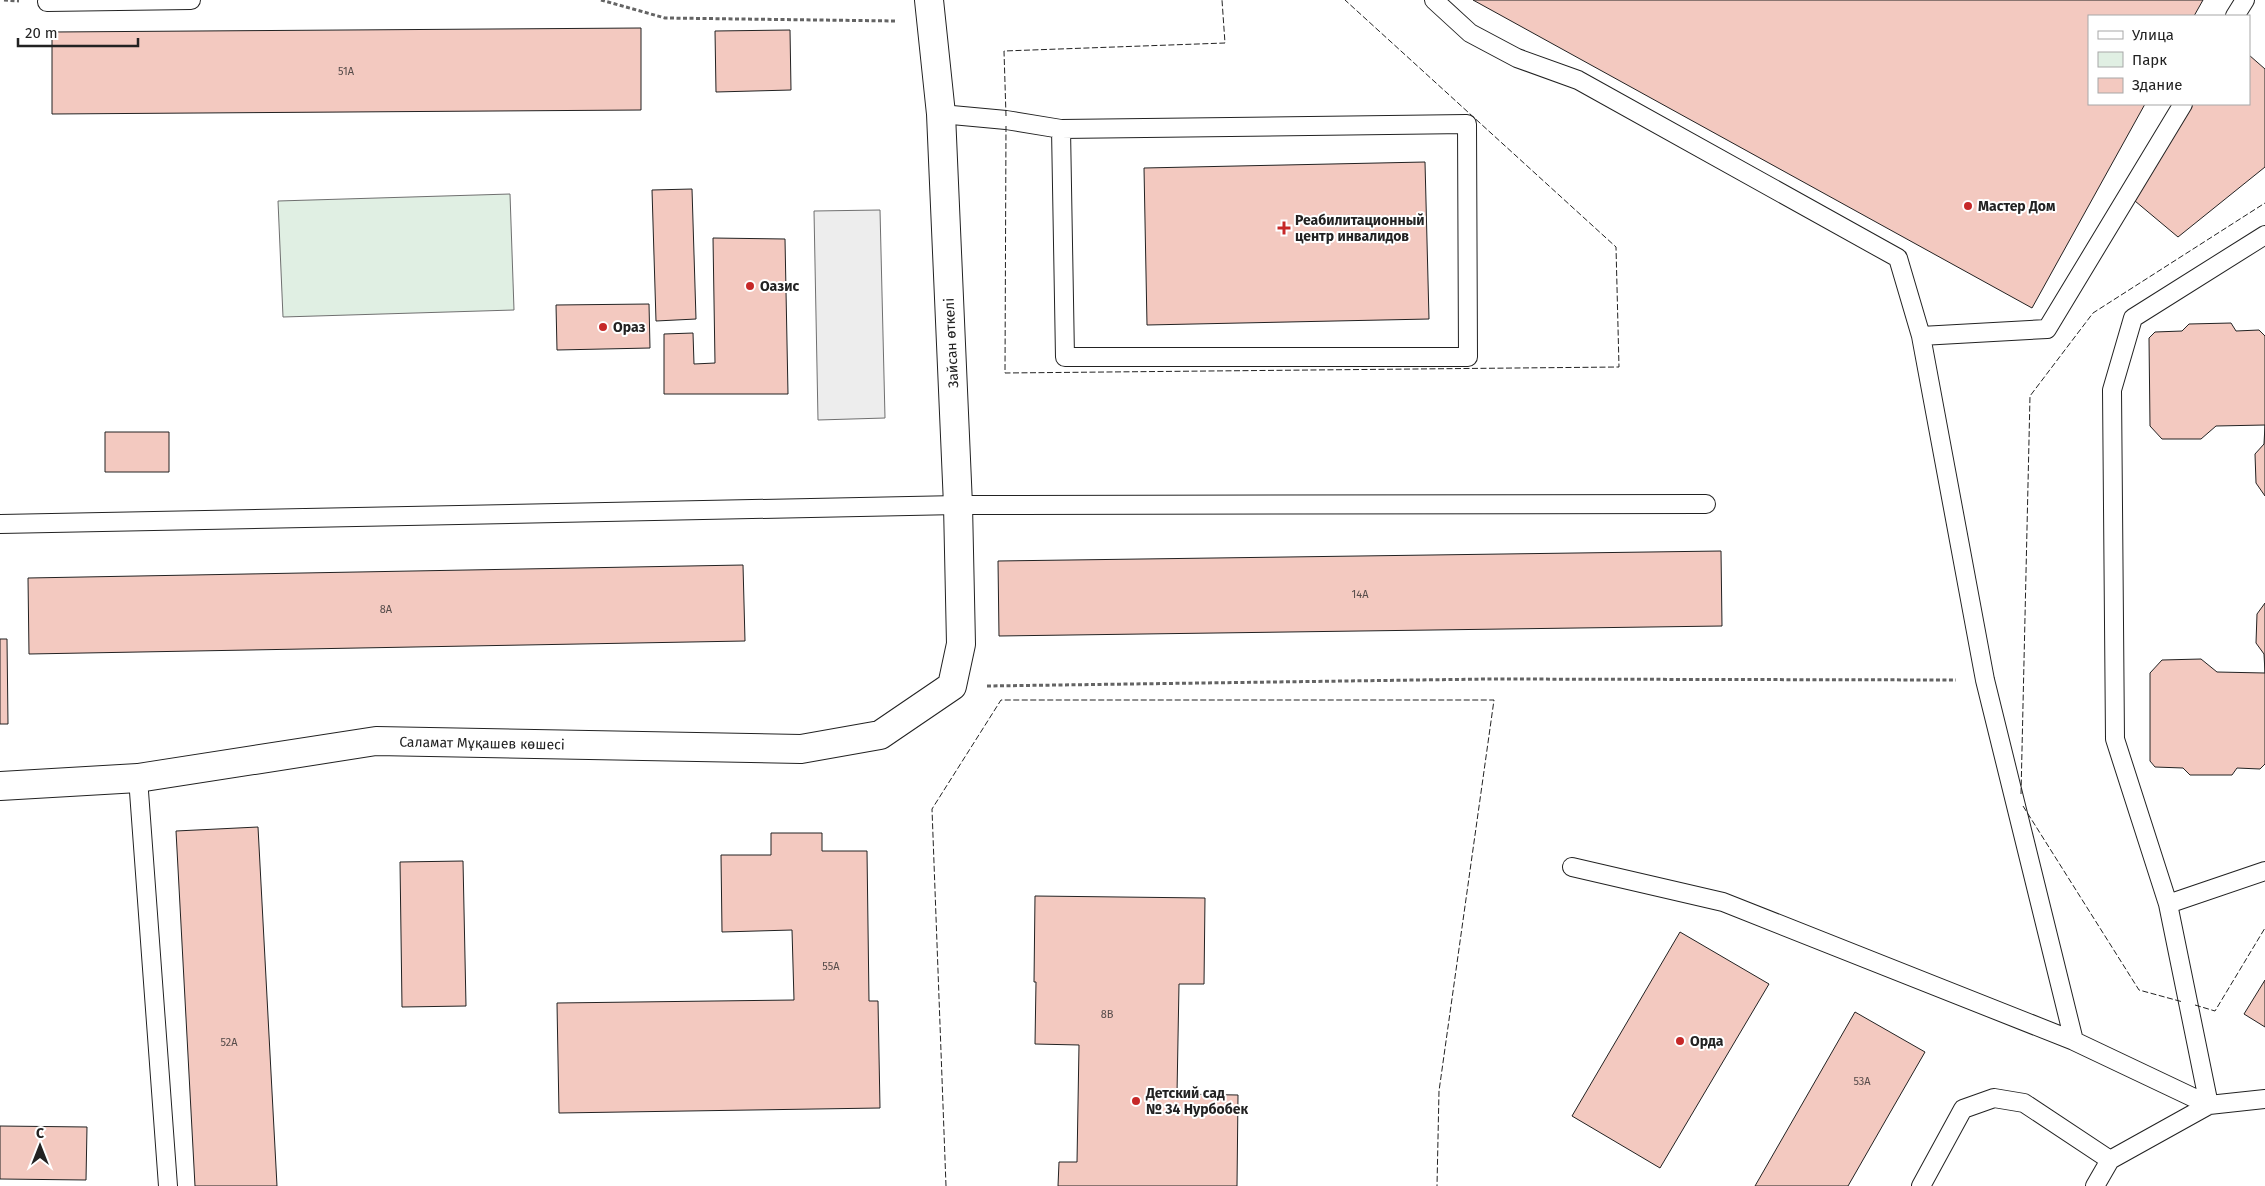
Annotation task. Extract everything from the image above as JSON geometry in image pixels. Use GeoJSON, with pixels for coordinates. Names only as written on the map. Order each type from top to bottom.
{"type":"FeatureCollection","features":[{"type":"Feature","properties":{"kind":"street","name":"Зайсан өткелі"},"geometry":{"type":"LineString","coordinates":[[931,11],[941,114],[958,505],[961,644],[952,686]]}},
{"type":"Feature","properties":{"kind":"street","name":"Саламат Мұқашев көшесі"},"geometry":{"type":"LineString","coordinates":[[0,786],[138,778],[376,742],[801,750],[880,735],[952,686]]}},
{"type":"Feature","properties":{"kind":"lane"},"geometry":{"type":"LineString","coordinates":[[47,2],[191,0]]}},
{"type":"Feature","properties":{"kind":"lane"},"geometry":{"type":"LineString","coordinates":[[1434,0],[1470,32],[1517,58],[1578,80],[1898,258],[1921,336],[1985,680],[2074,1041]]}},
{"type":"Feature","properties":{"kind":"lane"},"geometry":{"type":"LineString","coordinates":[[2236,15],[2245,0]]}},
{"type":"Feature","properties":{"kind":"lane"},"geometry":{"type":"LineString","coordinates":[[1921,336],[2047,329],[2182,105]]}},
{"type":"Feature","properties":{"kind":"lane"},"geometry":{"type":"LineString","coordinates":[[941,114],[1006,120],[1061,129],[1467,124],[1468,357],[1064,357],[1061,129]]}},
{"type":"Feature","properties":{"kind":"lane"},"geometry":{"type":"LineString","coordinates":[[2209,1105],[2168,904],[2115,739],[2112,390],[2133,318],[2265,235]]}},
{"type":"Feature","properties":{"kind":"lane"},"geometry":{"type":"LineString","coordinates":[[0,524],[958,505],[1706,504]]}},
{"type":"Feature","properties":{"kind":"lane"},"geometry":{"type":"LineString","coordinates":[[138,778],[168,1186]]}},
{"type":"Feature","properties":{"kind":"lane"},"geometry":{"type":"LineString","coordinates":[[1572,866],[1723,902],[2074,1041],[2209,1105]]}},
{"type":"Feature","properties":{"kind":"lane"},"geometry":{"type":"LineString","coordinates":[[2168,904],[2265,871]]}},
{"type":"Feature","properties":{"kind":"lane"},"geometry":{"type":"LineString","coordinates":[[1921,1186],[1963,1109],[1994,1098],[2024,1103],[2110,1160]]}},
{"type":"Feature","properties":{"kind":"lane"},"geometry":{"type":"LineString","coordinates":[[2095,1186],[2110,1160],[2209,1105],[2265,1099]]}},
{"type":"Feature","properties":{"kind":"path"},"geometry":{"type":"LineString","coordinates":[[601,0],[665,18],[931,11]]}},
{"type":"Feature","properties":{"kind":"path"},"geometry":{"type":"LineString","coordinates":[[952,686],[1489,679],[1985,680]]}},
{"type":"Feature","properties":{"kind":"green space"},"geometry":{"type":"Polygon","coordinates":[[[510,194],[514,310],[283,317],[278,201],[510,194]]]}},
{"type":"Feature","properties":{"kind":"shaded area"},"geometry":{"type":"Polygon","coordinates":[[[880,210],[885,418],[818,420],[814,211],[880,210]]]}},
{"type":"Feature","properties":{"kind":"building","name":"Мастер Дом"},"geometry":{"type":"Polygon","coordinates":[[[1473,0],[2203,0],[2195,15],[2088,15],[2088,105],[2144,105],[2032,308],[1473,0]]]}},
{"type":"Feature","properties":{"kind":"building"},"geometry":{"type":"Polygon","coordinates":[[[641,28],[641,110],[52,114],[52,32],[641,28]]]}},
{"type":"Feature","properties":{"kind":"building"},"geometry":{"type":"Polygon","coordinates":[[[790,30],[791,90],[716,92],[715,31],[790,30]]]}},
{"type":"Feature","properties":{"kind":"building"},"geometry":{"type":"Polygon","coordinates":[[[2250,56],[2265,69],[2265,167],[2178,237],[2135,201],[2188,105],[2250,105],[2250,56]]]}},
{"type":"Feature","properties":{"kind":"building","name":"Реабилитационный центр инвалидов"},"geometry":{"type":"Polygon","coordinates":[[[1425,162],[1429,319],[1147,325],[1144,168],[1425,162]]]}},
{"type":"Feature","properties":{"kind":"building"},"geometry":{"type":"Polygon","coordinates":[[[692,189],[696,319],[656,321],[652,190],[692,189]]]}},
{"type":"Feature","properties":{"kind":"building","name":"Оазис"},"geometry":{"type":"Polygon","coordinates":[[[713,238],[785,239],[788,394],[664,394],[664,334],[693,333],[694,364],[715,363],[713,238]]]}},
{"type":"Feature","properties":{"kind":"building","name":"Ораз"},"geometry":{"type":"Polygon","coordinates":[[[649,304],[650,348],[557,350],[556,305],[649,304]]]}},
{"type":"Feature","properties":{"kind":"building"},"geometry":{"type":"Polygon","coordinates":[[[2231,323],[2236,331],[2259,330],[2265,336],[2265,425],[2216,426],[2201,439],[2162,439],[2150,426],[2149,338],[2155,332],[2182,331],[2189,324],[2231,323]]]}},
{"type":"Feature","properties":{"kind":"building"},"geometry":{"type":"Polygon","coordinates":[[[2265,425],[2265,496],[2256,483],[2255,454],[2264,444],[2265,425]]]}},
{"type":"Feature","properties":{"kind":"building"},"geometry":{"type":"Polygon","coordinates":[[[105,432],[169,432],[169,472],[105,472],[105,432]]]}},
{"type":"Feature","properties":{"kind":"building"},"geometry":{"type":"Polygon","coordinates":[[[1721,551],[1722,626],[999,636],[998,561],[1721,551]]]}},
{"type":"Feature","properties":{"kind":"building"},"geometry":{"type":"Polygon","coordinates":[[[743,565],[745,641],[29,654],[28,578],[743,565]]]}},
{"type":"Feature","properties":{"kind":"building"},"geometry":{"type":"Polygon","coordinates":[[[2265,603],[2265,673],[2264,654],[2256,643],[2257,614],[2265,603]]]}},
{"type":"Feature","properties":{"kind":"building"},"geometry":{"type":"Polygon","coordinates":[[[0,639],[7,639],[8,724],[0,724],[0,639]]]}},
{"type":"Feature","properties":{"kind":"building"},"geometry":{"type":"Polygon","coordinates":[[[2201,659],[2217,672],[2265,673],[2265,764],[2260,769],[2237,768],[2232,775],[2190,775],[2183,768],[2155,767],[2150,761],[2150,673],[2162,660],[2201,659]]]}},
{"type":"Feature","properties":{"kind":"building"},"geometry":{"type":"Polygon","coordinates":[[[258,827],[277,1186],[195,1186],[176,831],[258,827]]]}},
{"type":"Feature","properties":{"kind":"building"},"geometry":{"type":"Polygon","coordinates":[[[771,833],[822,833],[822,851],[867,851],[869,1001],[878,1001],[880,1108],[559,1113],[557,1003],[794,1000],[792,930],[722,932],[721,855],[771,855],[771,833]]]}},
{"type":"Feature","properties":{"kind":"building"},"geometry":{"type":"Polygon","coordinates":[[[463,861],[466,1006],[402,1007],[400,862],[463,861]]]}},
{"type":"Feature","properties":{"kind":"building"},"geometry":{"type":"Polygon","coordinates":[[[1035,896],[1205,898],[1204,984],[1179,984],[1177,1094],[1238,1095],[1237,1186],[1058,1186],[1059,1162],[1077,1162],[1079,1045],[1035,1044],[1035,896]]]}},
{"type":"Feature","properties":{"kind":"building"},"geometry":{"type":"Polygon","coordinates":[[[1680,932],[1769,984],[1660,1168],[1572,1116],[1680,932]]]}},
{"type":"Feature","properties":{"kind":"building"},"geometry":{"type":"Polygon","coordinates":[[[2265,980],[2265,1027],[2244,1014],[2265,980]]]}},
{"type":"Feature","properties":{"kind":"building"},"geometry":{"type":"Polygon","coordinates":[[[1855,1012],[1925,1052],[1848,1186],[1755,1186],[1855,1012]]]}},
{"type":"Feature","properties":{"kind":"building"},"geometry":{"type":"Polygon","coordinates":[[[0,1126],[87,1127],[86,1180],[0,1179],[0,1126]]]}},
{"type":"Feature","properties":{"kind":"fence"},"geometry":{"type":"LineString","coordinates":[[1006,116],[1004,51],[1225,43],[1222,0]]}},
{"type":"Feature","properties":{"kind":"fence"},"geometry":{"type":"LineString","coordinates":[[1006,126],[1005,373],[1619,367],[1616,247],[1345,0]]}},
{"type":"Feature","properties":{"kind":"fence"},"geometry":{"type":"LineString","coordinates":[[2021,794],[2030,396],[2093,313],[2265,203]]}},
{"type":"Feature","properties":{"kind":"fence"},"geometry":{"type":"LineString","coordinates":[[946,1186],[932,809],[1001,700],[1494,700],[1439,1091],[1437,1186]]}},
{"type":"Feature","properties":{"kind":"fence"},"geometry":{"type":"LineString","coordinates":[[2023,806],[2139,990],[2183,1002]]}},
{"type":"Feature","properties":{"kind":"fence"},"geometry":{"type":"LineString","coordinates":[[2195,1005],[2215,1011],[2265,928]]}},
{"type":"Feature","properties":{"kind":"place","name":"Мастер Дом"},"geometry":{"type":"Point","coordinates":[1968,206]}},
{"type":"Feature","properties":{"kind":"place","name":"Реабилитационный центр инвалидов"},"geometry":{"type":"Point","coordinates":[1284,228]}},
{"type":"Feature","properties":{"kind":"place","name":"Оазис"},"geometry":{"type":"Point","coordinates":[750,286]}},
{"type":"Feature","properties":{"kind":"place","name":"Ораз"},"geometry":{"type":"Point","coordinates":[603,327]}},
{"type":"Feature","properties":{"kind":"place","name":"Орда"},"geometry":{"type":"Point","coordinates":[1680,1041]}},
{"type":"Feature","properties":{"kind":"place","name":"Детский сад № 34 Нурбобек"},"geometry":{"type":"Point","coordinates":[1136,1101]}}]}
